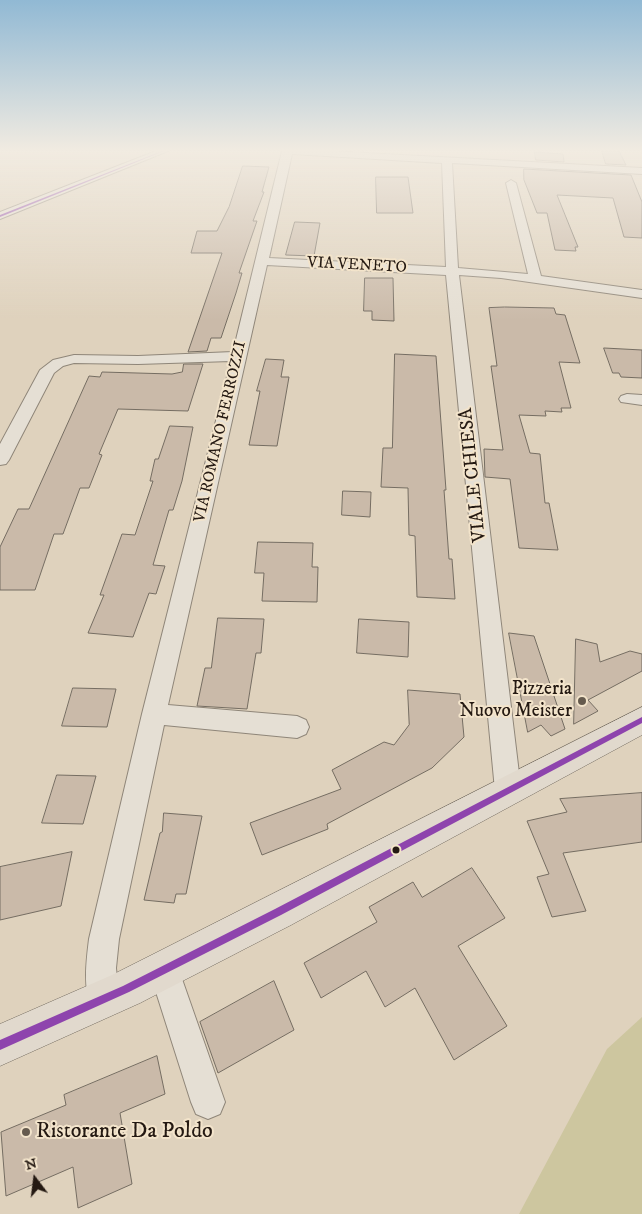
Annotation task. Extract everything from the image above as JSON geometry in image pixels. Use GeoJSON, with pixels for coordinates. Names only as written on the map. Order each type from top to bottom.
{"type":"FeatureCollection","features":[{"type":"Feature","properties":{"kind":"main road"},"geometry":{"type":"LineString","coordinates":[[0,1045],[164,970],[642,720]]}},
{"type":"Feature","properties":{"kind":"street"},"geometry":{"type":"LineString","coordinates":[[0,216],[21,208]]}},
{"type":"Feature","properties":{"kind":"street","name":"VIA ROMANO FERROZZI"},"geometry":{"type":"LineString","coordinates":[[104,999],[101,968],[104,939],[154,714],[274,208]]}},
{"type":"Feature","properties":{"kind":"street","name":"VIALE CHIESA"},"geometry":{"type":"LineString","coordinates":[[449,208],[452,271],[508,790]]}},
{"type":"Feature","properties":{"kind":"street"},"geometry":{"type":"LineString","coordinates":[[517,208],[535,278]]}},
{"type":"Feature","properties":{"kind":"street","name":"VIA VENETO"},"geometry":{"type":"LineString","coordinates":[[262,261],[452,271],[535,278],[642,294]]}},
{"type":"Feature","properties":{"kind":"street"},"geometry":{"type":"LineString","coordinates":[[0,460],[48,370],[58,363],[91,358],[138,360],[239,356]]}},
{"type":"Feature","properties":{"kind":"street"},"geometry":{"type":"LineString","coordinates":[[154,714],[297,727]]}},
{"type":"Feature","properties":{"kind":"street"},"geometry":{"type":"LineString","coordinates":[[164,970],[208,1102]]}},
{"type":"Feature","properties":{"kind":"shaded area"},"geometry":{"type":"Polygon","coordinates":[[[642,1017],[642,1214],[519,1214],[607,1049],[642,1017]]]}},
{"type":"Feature","properties":{"kind":"building"},"geometry":{"type":"Polygon","coordinates":[[[229,208],[258,208],[253,221],[257,221],[239,273],[242,273],[221,338],[211,338],[207,351],[188,352],[222,253],[191,253],[197,231],[217,231],[229,208]]]}},
{"type":"Feature","properties":{"kind":"building"},"geometry":{"type":"Polygon","coordinates":[[[377,208],[412,208],[413,213],[377,213],[377,208]]]}},
{"type":"Feature","properties":{"kind":"building"},"geometry":{"type":"Polygon","coordinates":[[[535,208],[562,208],[578,247],[575,247],[576,251],[555,250],[547,213],[537,213],[535,208]]]}},
{"type":"Feature","properties":{"kind":"building"},"geometry":{"type":"Polygon","coordinates":[[[616,208],[642,208],[642,238],[624,237],[616,208]]]}},
{"type":"Feature","properties":{"kind":"building"},"geometry":{"type":"Polygon","coordinates":[[[295,222],[320,223],[314,256],[286,255],[295,222]]]}},
{"type":"Feature","properties":{"kind":"building"},"geometry":{"type":"Polygon","coordinates":[[[365,278],[393,278],[394,321],[372,320],[372,311],[364,311],[365,278]]]}},
{"type":"Feature","properties":{"kind":"building"},"geometry":{"type":"Polygon","coordinates":[[[489,308],[554,308],[556,314],[565,315],[580,363],[559,362],[571,408],[561,408],[562,412],[545,411],[546,416],[519,415],[530,453],[540,454],[545,503],[549,503],[558,550],[519,548],[510,479],[485,477],[484,449],[503,450],[491,366],[497,366],[489,308]]]}},
{"type":"Feature","properties":{"kind":"building"},"geometry":{"type":"Polygon","coordinates":[[[604,348],[642,350],[642,378],[621,377],[619,373],[613,373],[604,348]]]}},
{"type":"Feature","properties":{"kind":"building"},"geometry":{"type":"Polygon","coordinates":[[[395,354],[436,356],[449,559],[452,559],[455,599],[417,597],[415,536],[409,535],[408,488],[381,487],[383,448],[392,448],[395,354]]]}},
{"type":"Feature","properties":{"kind":"building"},"geometry":{"type":"Polygon","coordinates":[[[266,359],[284,360],[281,377],[289,377],[277,446],[249,445],[260,391],[257,391],[266,359]]]}},
{"type":"Feature","properties":{"kind":"building"},"geometry":{"type":"Polygon","coordinates":[[[184,364],[203,364],[188,411],[118,409],[99,454],[102,455],[89,488],[80,488],[63,534],[54,534],[35,590],[0,590],[0,547],[18,509],[29,509],[89,376],[100,377],[102,372],[172,374],[182,372],[184,364]]]}},
{"type":"Feature","properties":{"kind":"building"},"geometry":{"type":"Polygon","coordinates":[[[170,426],[193,427],[182,481],[173,510],[169,510],[153,565],[165,566],[156,594],[149,593],[133,637],[88,633],[104,595],[100,595],[122,534],[135,535],[153,481],[150,481],[155,459],[158,459],[170,426]]]}},
{"type":"Feature","properties":{"kind":"building"},"geometry":{"type":"Polygon","coordinates":[[[343,491],[371,492],[370,517],[342,515],[343,491]]]}},
{"type":"Feature","properties":{"kind":"building"},"geometry":{"type":"Polygon","coordinates":[[[258,542],[313,543],[312,567],[318,567],[317,602],[262,601],[264,573],[255,573],[258,542]]]}},
{"type":"Feature","properties":{"kind":"building"},"geometry":{"type":"Polygon","coordinates":[[[218,618],[264,619],[261,653],[256,653],[247,709],[197,706],[205,668],[211,668],[218,618]]]}},
{"type":"Feature","properties":{"kind":"building"},"geometry":{"type":"Polygon","coordinates":[[[359,619],[409,622],[408,657],[357,653],[359,619]]]}},
{"type":"Feature","properties":{"kind":"building"},"geometry":{"type":"Polygon","coordinates":[[[509,633],[534,636],[565,729],[551,736],[541,725],[528,732],[509,633]]]}},
{"type":"Feature","properties":{"kind":"building"},"geometry":{"type":"Polygon","coordinates":[[[576,639],[597,644],[600,662],[630,651],[642,654],[642,671],[588,700],[598,711],[574,724],[576,639]]]}},
{"type":"Feature","properties":{"kind":"building"},"geometry":{"type":"Polygon","coordinates":[[[73,688],[116,689],[107,727],[62,726],[73,688]]]}},
{"type":"Feature","properties":{"kind":"building"},"geometry":{"type":"Polygon","coordinates":[[[408,690],[460,694],[464,737],[432,768],[327,824],[328,829],[262,855],[250,823],[341,789],[332,770],[384,742],[394,745],[409,725],[408,690]]]}},
{"type":"Feature","properties":{"kind":"building"},"geometry":{"type":"Polygon","coordinates":[[[57,775],[96,776],[83,824],[42,823],[57,775]]]}},
{"type":"Feature","properties":{"kind":"building"},"geometry":{"type":"Polygon","coordinates":[[[642,793],[642,842],[563,853],[586,911],[552,917],[537,877],[549,874],[527,821],[567,812],[560,799],[642,793]]]}},
{"type":"Feature","properties":{"kind":"building"},"geometry":{"type":"Polygon","coordinates":[[[164,813],[202,816],[186,894],[176,894],[174,903],[144,900],[160,833],[162,832],[164,813]]]}},
{"type":"Feature","properties":{"kind":"building"},"geometry":{"type":"Polygon","coordinates":[[[72,852],[61,906],[0,920],[0,867],[72,852]]]}},
{"type":"Feature","properties":{"kind":"building"},"geometry":{"type":"Polygon","coordinates":[[[472,868],[505,918],[458,946],[507,1026],[454,1060],[415,988],[385,1007],[366,971],[321,998],[304,963],[377,922],[369,907],[413,882],[422,897],[472,868]]]}},
{"type":"Feature","properties":{"kind":"building"},"geometry":{"type":"Polygon","coordinates":[[[274,981],[294,1030],[218,1073],[200,1022],[274,981]]]}},
{"type":"Feature","properties":{"kind":"building"},"geometry":{"type":"Polygon","coordinates":[[[157,1056],[165,1094],[120,1113],[132,1184],[78,1208],[73,1167],[6,1196],[1,1132],[66,1105],[64,1095],[157,1056]]]}},
{"type":"Feature","properties":{"kind":"transit line"},"geometry":{"type":"LineString","coordinates":[[0,216],[21,208]]}},
{"type":"Feature","properties":{"kind":"transit line"},"geometry":{"type":"LineString","coordinates":[[0,1045],[126,989],[278,912],[642,720]]}},
{"type":"Feature","properties":{"kind":"place","name":"Pizzeria Nuovo Meister"},"geometry":{"type":"Point","coordinates":[582,701]}},
{"type":"Feature","properties":{"kind":"place","name":"Ristorante Da Poldo"},"geometry":{"type":"Point","coordinates":[26,1132]}}]}
